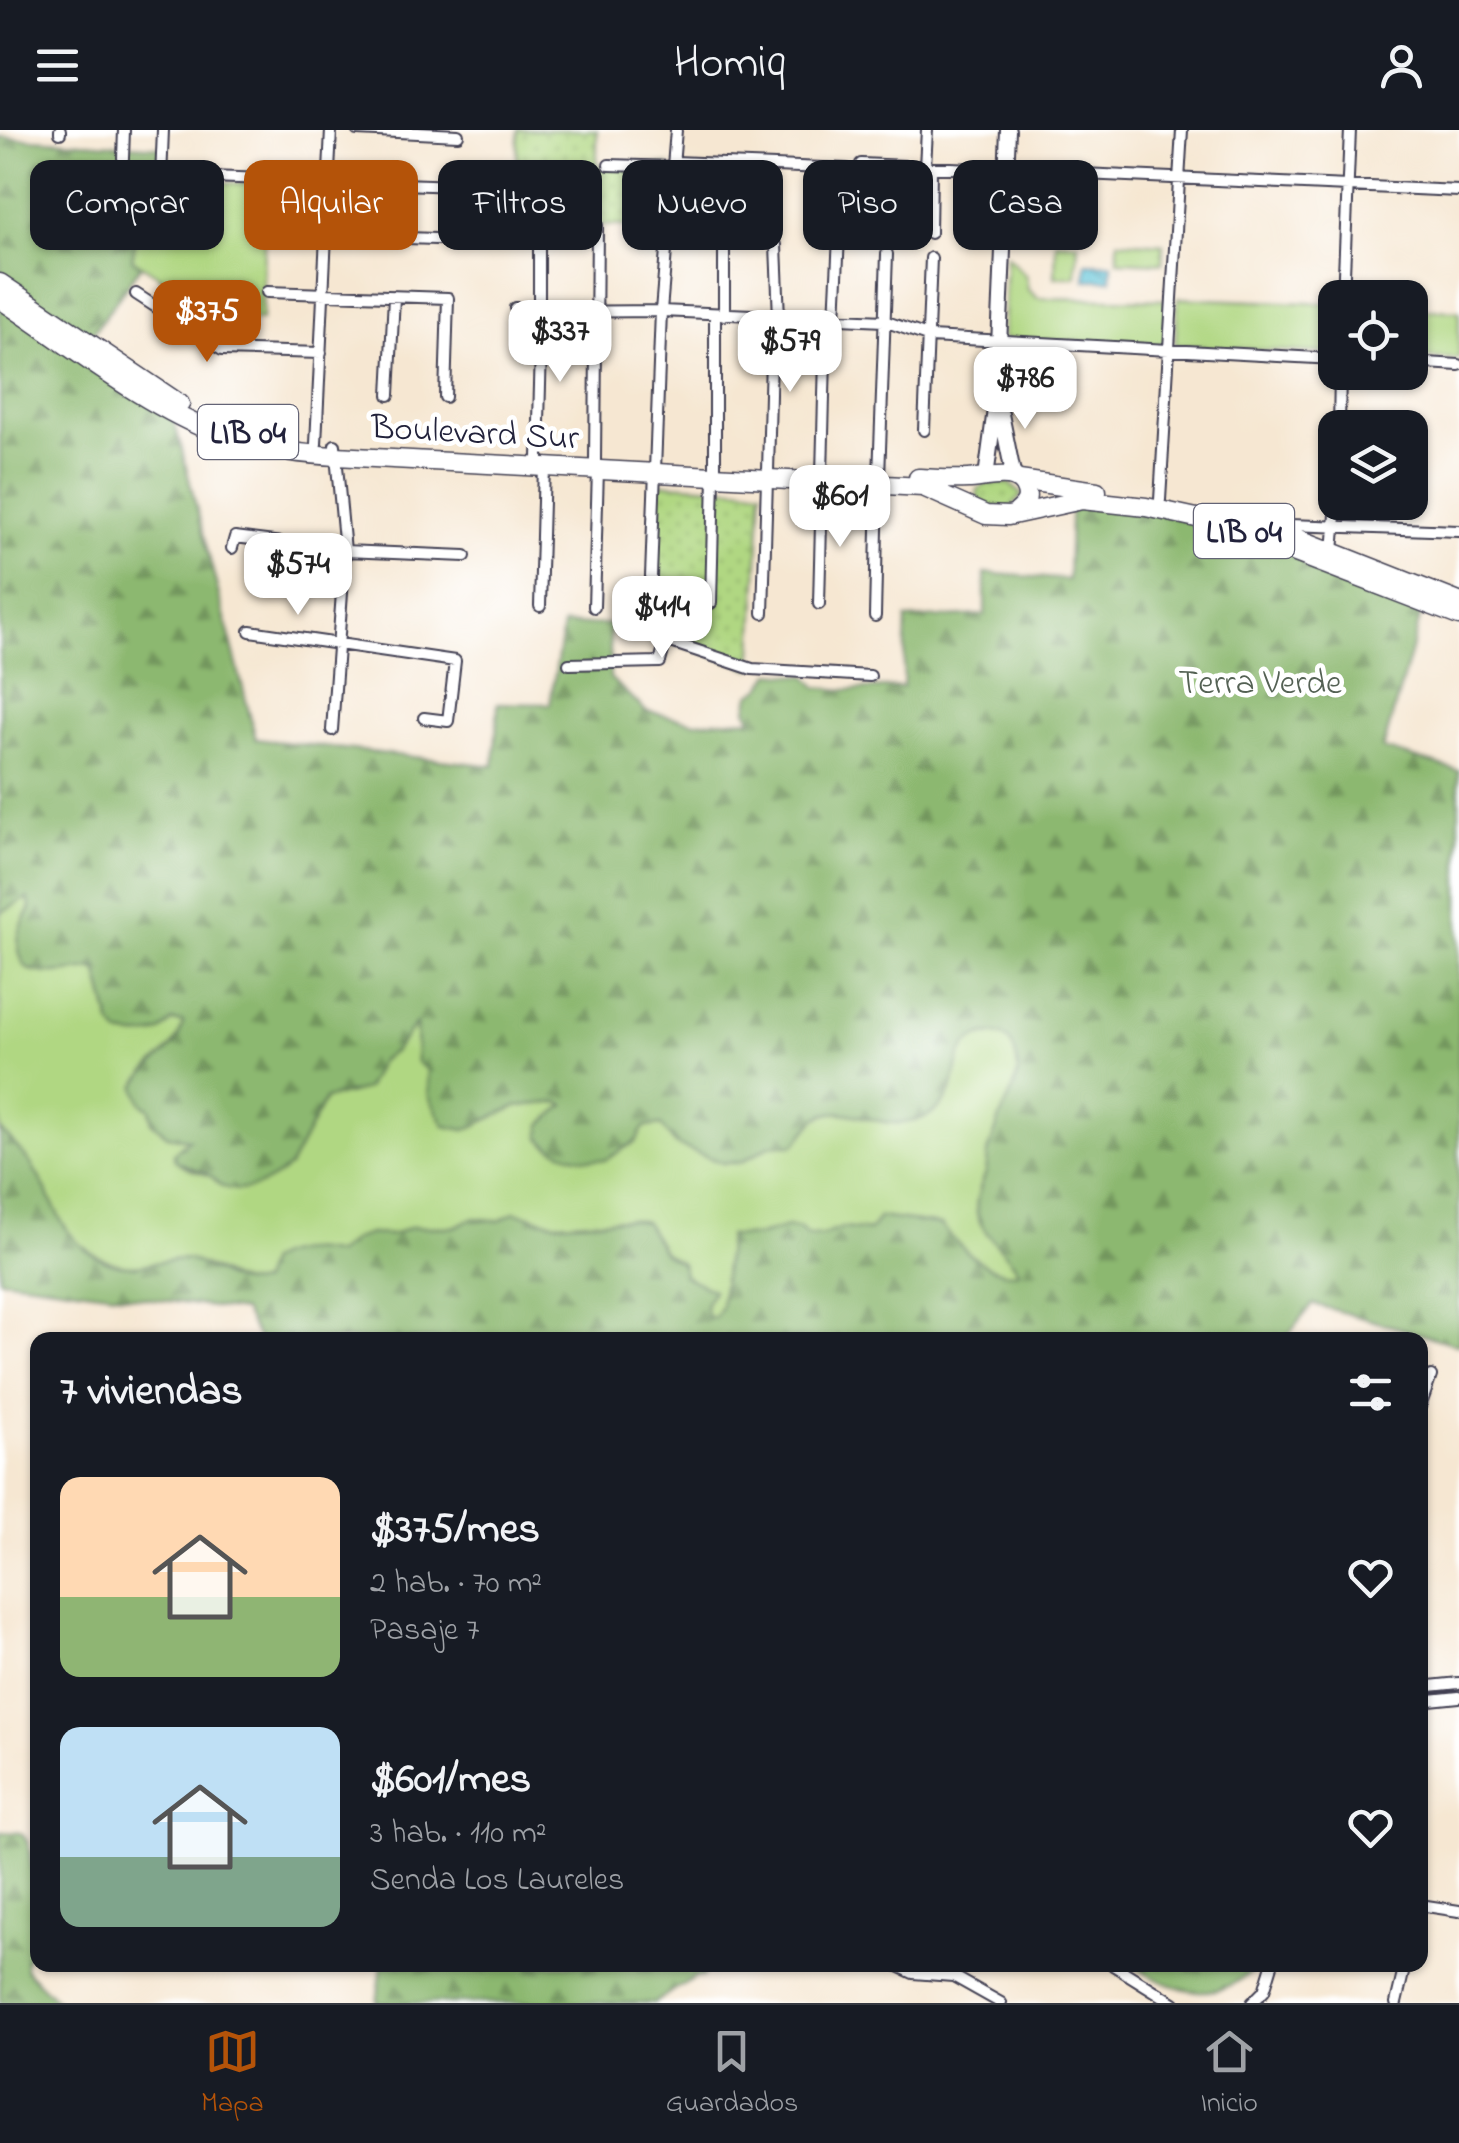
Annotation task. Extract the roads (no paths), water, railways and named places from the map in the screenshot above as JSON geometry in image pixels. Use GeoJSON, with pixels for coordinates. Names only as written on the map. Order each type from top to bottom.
{"type":"FeatureCollection","features":[{"type":"Feature","properties":{"kind":"highway","name":"Boulevard Sur"},"geometry":{"type":"LineString","coordinates":[[0,283],[183,405],[240,430],[329,449]]}},
{"type":"Feature","properties":{"kind":"highway","name":"Boulevard Sur"},"geometry":{"type":"LineString","coordinates":[[0,299],[184,419],[244,442],[879,482],[926,487],[981,513]]}},
{"type":"Feature","properties":{"kind":"highway","name":"Boulevard Sur"},"geometry":{"type":"LineString","coordinates":[[879,482],[983,478]]}},
{"type":"Feature","properties":{"kind":"highway","name":"LIB 04"},"geometry":{"type":"LineString","coordinates":[[983,478],[1016,479],[1160,500],[1261,524],[1459,602]]}},
{"type":"Feature","properties":{"kind":"highway"},"geometry":{"type":"LineString","coordinates":[[981,513],[969,496],[974,482],[983,478]]}},
{"type":"Feature","properties":{"kind":"highway"},"geometry":{"type":"LineString","coordinates":[[1016,479],[1025,488],[1027,500],[1017,512]]}},
{"type":"Feature","properties":{"kind":"highway","name":"LIB 04"},"geometry":{"type":"LineString","coordinates":[[981,513],[1000,517],[1070,500],[1093,500],[1215,522],[1459,616]]}},
{"type":"Feature","properties":{"kind":"street"},"geometry":{"type":"LineString","coordinates":[[123,158],[124,130]]}},
{"type":"Feature","properties":{"kind":"street"},"geometry":{"type":"LineString","coordinates":[[162,160],[163,130]]}},
{"type":"Feature","properties":{"kind":"street"},"geometry":{"type":"LineString","coordinates":[[330,160],[331,130]]}},
{"type":"Feature","properties":{"kind":"street"},"geometry":{"type":"LineString","coordinates":[[357,130],[458,135]]}},
{"type":"Feature","properties":{"kind":"street"},"geometry":{"type":"LineString","coordinates":[[675,160],[676,130]]}},
{"type":"Feature","properties":{"kind":"street"},"geometry":{"type":"LineString","coordinates":[[927,130],[928,160]]}},
{"type":"Feature","properties":{"kind":"street"},"geometry":{"type":"LineString","coordinates":[[1007,160],[1008,130]]}},
{"type":"Feature","properties":{"kind":"street"},"geometry":{"type":"LineString","coordinates":[[1160,500],[1182,130]]}},
{"type":"Feature","properties":{"kind":"street"},"geometry":{"type":"LineString","coordinates":[[1344,280],[1350,130]]}},
{"type":"Feature","properties":{"kind":"street"},"geometry":{"type":"LineString","coordinates":[[609,165],[622,165]]}},
{"type":"Feature","properties":{"kind":"street"},"geometry":{"type":"LineString","coordinates":[[783,168],[847,169],[830,318],[819,604]]}},
{"type":"Feature","properties":{"kind":"street"},"geometry":{"type":"LineString","coordinates":[[1098,175],[1459,191]]}},
{"type":"Feature","properties":{"kind":"street"},"geometry":{"type":"LineString","coordinates":[[327,250],[320,353],[329,449],[345,552],[332,730]]}},
{"type":"Feature","properties":{"kind":"street"},"geometry":{"type":"LineString","coordinates":[[539,250],[540,606]]}},
{"type":"Feature","properties":{"kind":"street"},"geometry":{"type":"LineString","coordinates":[[594,606],[596,250]]}},
{"type":"Feature","properties":{"kind":"street"},"geometry":{"type":"LineString","coordinates":[[666,250],[654,468],[652,630],[666,640],[758,670],[870,676]]}},
{"type":"Feature","properties":{"kind":"street"},"geometry":{"type":"LineString","coordinates":[[711,602],[723,250]]}},
{"type":"Feature","properties":{"kind":"street"},"geometry":{"type":"LineString","coordinates":[[763,614],[776,250]]}},
{"type":"Feature","properties":{"kind":"street"},"geometry":{"type":"LineString","coordinates":[[1002,250],[998,394],[1005,448],[1016,479]]}},
{"type":"Feature","properties":{"kind":"street"},"geometry":{"type":"LineString","coordinates":[[875,616],[887,254]]}},
{"type":"Feature","properties":{"kind":"street"},"geometry":{"type":"LineString","coordinates":[[924,430],[931,258]]}},
{"type":"Feature","properties":{"kind":"street"},"geometry":{"type":"LineString","coordinates":[[267,292],[450,299],[445,398]]}},
{"type":"Feature","properties":{"kind":"street"},"geometry":{"type":"LineString","coordinates":[[136,294],[222,350],[320,353]]}},
{"type":"Feature","properties":{"kind":"street"},"geometry":{"type":"LineString","coordinates":[[389,395],[394,297]]}},
{"type":"Feature","properties":{"kind":"street"},"geometry":{"type":"LineString","coordinates":[[515,308],[542,312],[660,312],[884,321],[930,336],[999,342],[1318,358]]}},
{"type":"Feature","properties":{"kind":"street"},"geometry":{"type":"LineString","coordinates":[[1428,363],[1459,364]]}},
{"type":"Feature","properties":{"kind":"street"},"geometry":{"type":"LineString","coordinates":[[983,478],[998,394]]}},
{"type":"Feature","properties":{"kind":"street"},"geometry":{"type":"LineString","coordinates":[[1333,552],[1336,520]]}},
{"type":"Feature","properties":{"kind":"street"},"geometry":{"type":"LineString","coordinates":[[1261,524],[1459,531]]}},
{"type":"Feature","properties":{"kind":"street"},"geometry":{"type":"LineString","coordinates":[[232,548],[235,537],[345,552],[465,556]]}},
{"type":"Feature","properties":{"kind":"street"},"geometry":{"type":"LineString","coordinates":[[250,632],[455,662],[448,721],[424,718]]}},
{"type":"Feature","properties":{"kind":"street"},"geometry":{"type":"LineString","coordinates":[[569,664],[660,662],[666,640]]}},
{"type":"Feature","properties":{"kind":"street"},"geometry":{"type":"LineString","coordinates":[[1428,1384],[1431,1376]]}},
{"type":"Feature","properties":{"kind":"street"},"geometry":{"type":"LineString","coordinates":[[1428,1686],[1459,1683]]}},
{"type":"Feature","properties":{"kind":"street"},"geometry":{"type":"LineString","coordinates":[[1428,1700],[1459,1697]]}},
{"type":"Feature","properties":{"kind":"street"},"geometry":{"type":"LineString","coordinates":[[1428,1906],[1459,1911]]}},
{"type":"Feature","properties":{"kind":"street"},"geometry":{"type":"LineString","coordinates":[[912,1972],[954,1976],[1000,2003]]}},
{"type":"Feature","properties":{"kind":"street"},"geometry":{"type":"LineString","coordinates":[[1124,1972],[1174,2003]]}},
{"type":"Feature","properties":{"kind":"street"},"geometry":{"type":"LineString","coordinates":[[1252,2003],[1264,1991],[1270,1972]]}},
{"type":"Feature","properties":{"kind":"street"},"geometry":{"type":"LineString","coordinates":[[1396,2003],[1403,1972]]}},
{"type":"Feature","properties":{"kind":"water"},"geometry":{"type":"Polygon","coordinates":[[[1086,263],[1112,264],[1111,280],[1085,280],[1086,263]]]}},
{"type":"Feature","properties":{"kind":"park label","name":"Terra Verde"},"geometry":{"type":"Point","coordinates":[1260,681]}}]}
